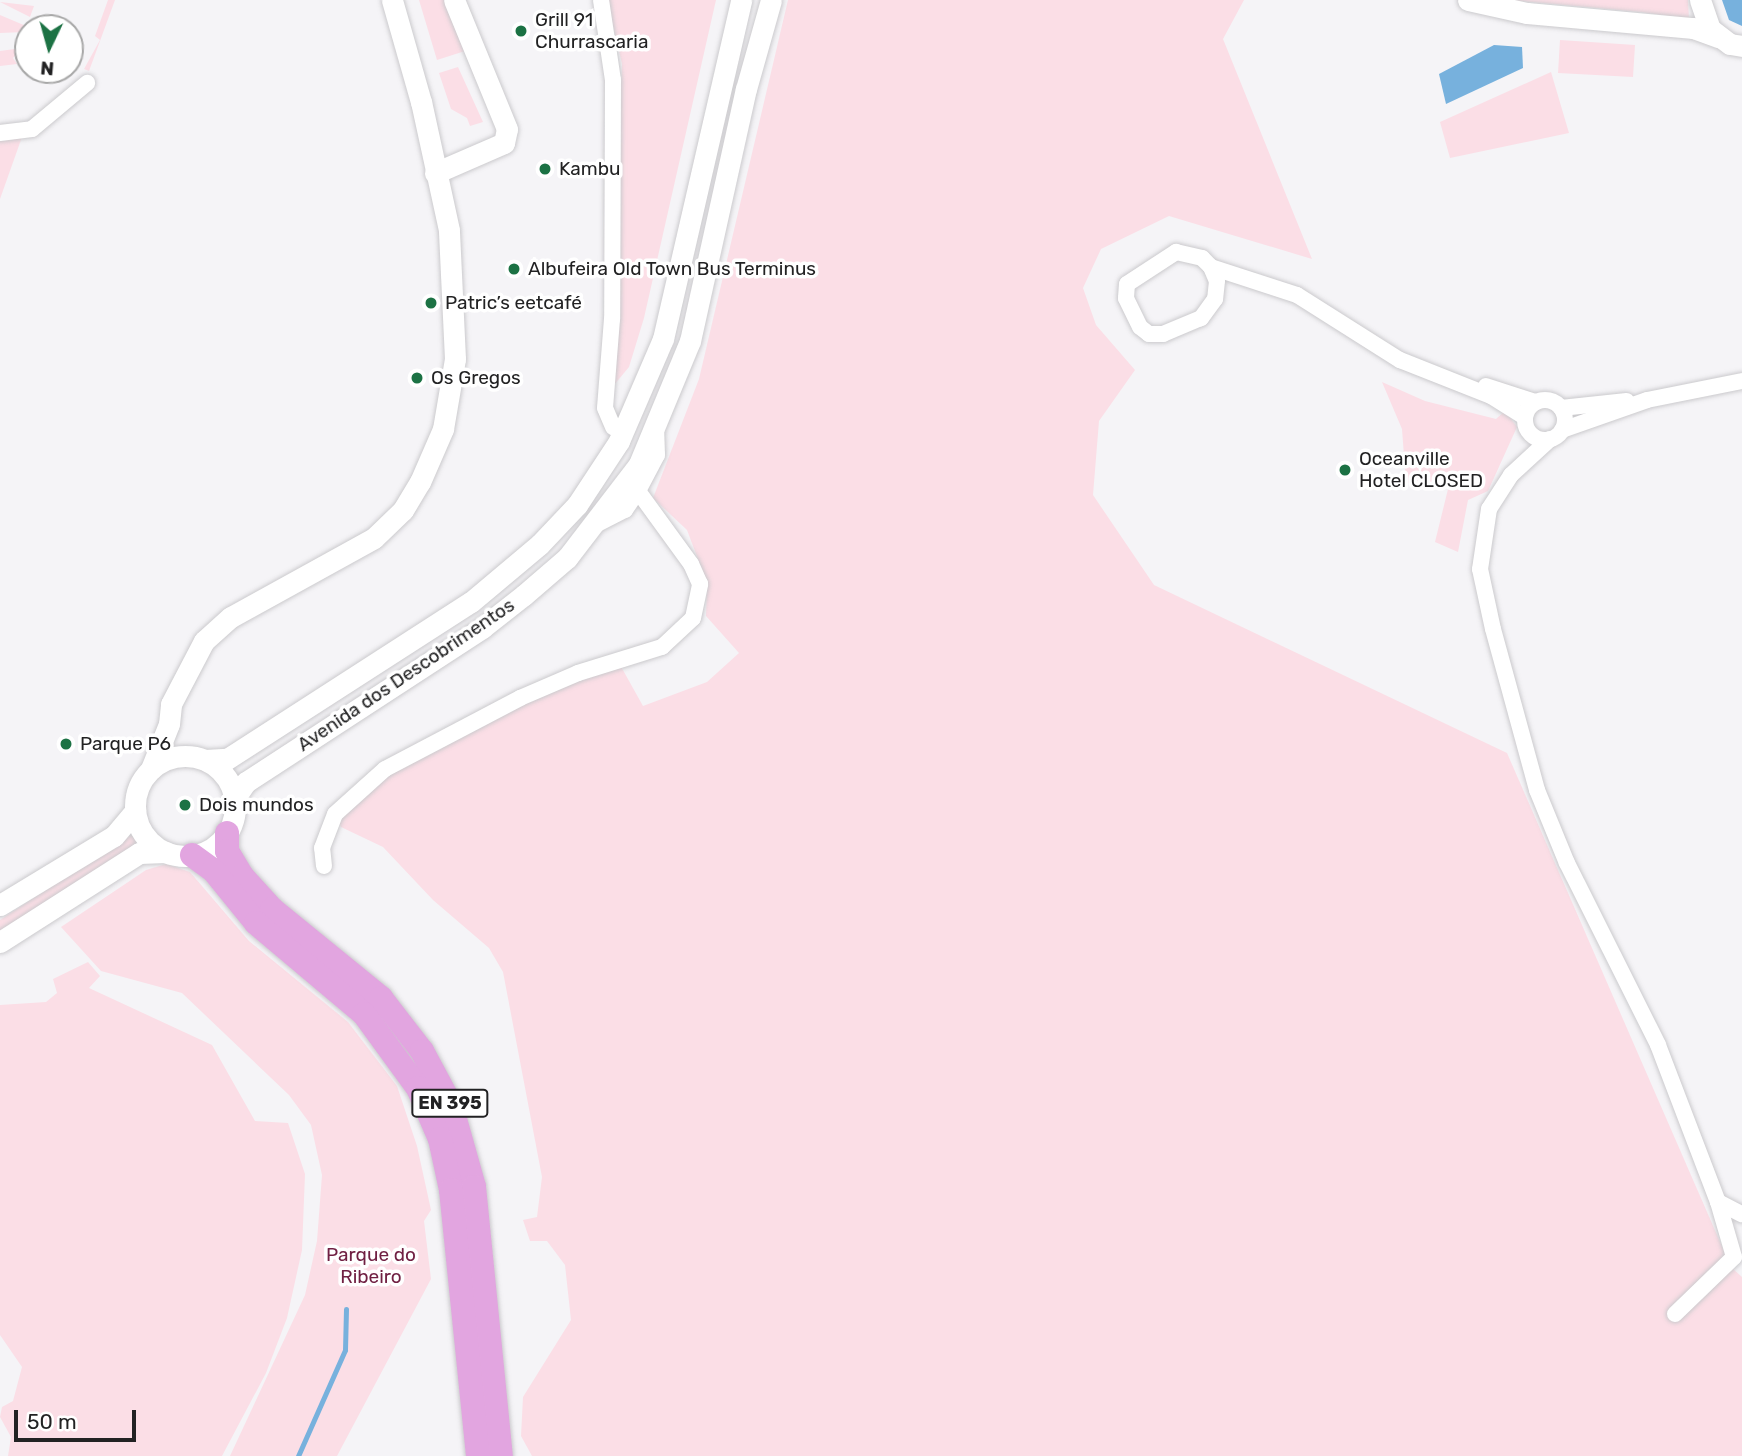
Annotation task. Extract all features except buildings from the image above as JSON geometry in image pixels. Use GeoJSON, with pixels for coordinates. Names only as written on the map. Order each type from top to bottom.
{"type":"FeatureCollection","features":[{"type":"Feature","properties":{"kind":"main road"},"geometry":{"type":"LineString","coordinates":[[0,942],[139,853],[192,855],[212,848],[227,833],[234,799],[225,776],[205,760],[183,756],[173,747],[169,724],[171,704],[204,641],[254,604],[374,538],[403,510],[425,473],[443,429],[455,359],[449,230],[421,102],[392,0]]}},
{"type":"Feature","properties":{"kind":"main road"},"geometry":{"type":"LineString","coordinates":[[435,173],[503,143],[507,129],[454,0]]}},
{"type":"Feature","properties":{"kind":"main road","name":"Avenida dos Descobrimentos"},"geometry":{"type":"LineString","coordinates":[[205,760],[227,759],[471,602],[540,544],[577,505],[619,441],[663,340],[741,0]]}},
{"type":"Feature","properties":{"kind":"main road","name":"Avenida dos Descobrimentos"},"geometry":{"type":"LineString","coordinates":[[234,799],[255,776],[482,628],[567,558],[639,464],[656,429],[690,341],[746,89],[771,0]]}},
{"type":"Feature","properties":{"kind":"main road"},"geometry":{"type":"LineString","coordinates":[[1468,0],[1527,13],[1693,28],[1730,42]]}},
{"type":"Feature","properties":{"kind":"main road"},"geometry":{"type":"LineString","coordinates":[[1700,0],[1704,18],[1730,42],[1742,65]]}},
{"type":"Feature","properties":{"kind":"main road"},"geometry":{"type":"LineString","coordinates":[[166,852],[144,836],[135,811],[138,788],[150,769],[169,724]]}},
{"type":"Feature","properties":{"kind":"main road"},"geometry":{"type":"LineString","coordinates":[[150,769],[183,756]]}},
{"type":"Feature","properties":{"kind":"main road"},"geometry":{"type":"LineString","coordinates":[[0,905],[114,836],[135,811]]}},
{"type":"Feature","properties":{"kind":"main road","name":"EN 395"},"geometry":{"type":"LineString","coordinates":[[227,833],[227,851],[248,884],[381,998],[422,1051],[451,1105],[474,1186],[501,1456]]}},
{"type":"Feature","properties":{"kind":"main road","name":"EN 395"},"geometry":{"type":"LineString","coordinates":[[192,855],[213,870],[256,923],[365,1014],[404,1064],[422,1096],[440,1139],[451,1189],[478,1456]]}},
{"type":"Feature","properties":{"kind":"street"},"geometry":{"type":"LineString","coordinates":[[601,0],[613,80],[612,319],[605,408],[613,427]]}},
{"type":"Feature","properties":{"kind":"street"},"geometry":{"type":"LineString","coordinates":[[0,133],[32,129],[87,83]]}},
{"type":"Feature","properties":{"kind":"street"},"geometry":{"type":"LineString","coordinates":[[1215,299],[1217,282],[1211,268],[1202,258],[1176,252],[1134,275],[1127,284],[1126,298],[1140,327],[1149,334],[1163,334],[1201,318],[1215,299],[1248,282]]}},
{"type":"Feature","properties":{"kind":"street"},"geometry":{"type":"LineString","coordinates":[[1211,268],[1248,282],[1297,295],[1400,360],[1491,396],[1525,421],[1537,438],[1556,435],[1647,400]]}},
{"type":"Feature","properties":{"kind":"street"},"geometry":{"type":"LineString","coordinates":[[1400,360],[1535,402],[1552,401],[1561,408],[1647,400],[1742,381]]}},
{"type":"Feature","properties":{"kind":"street"},"geometry":{"type":"LineString","coordinates":[[1535,402],[1525,421],[1526,440],[1511,475],[1489,509],[1480,569],[1513,706],[1547,814],[1658,1045],[1738,1252],[1675,1314]]}},
{"type":"Feature","properties":{"kind":"street"},"geometry":{"type":"LineString","coordinates":[[1511,475],[1556,435],[1561,408]]}},
{"type":"Feature","properties":{"kind":"street"},"geometry":{"type":"LineString","coordinates":[[593,526],[625,510],[638,491],[657,455],[656,429]]}},
{"type":"Feature","properties":{"kind":"street"},"geometry":{"type":"LineString","coordinates":[[324,866],[322,848],[335,814],[385,769],[520,698],[578,673],[662,648],[693,618],[700,584],[691,564],[638,491]]}},
{"type":"Feature","properties":{"kind":"street"},"geometry":{"type":"LineString","coordinates":[[1718,1202],[1742,1214]]}},
{"type":"Feature","properties":{"kind":"green space"},"geometry":{"type":"Polygon","coordinates":[[[108,0],[115,0],[89,71],[84,69],[100,40],[95,36],[108,0]]]}},
{"type":"Feature","properties":{"kind":"green space"},"geometry":{"type":"Polygon","coordinates":[[[419,0],[444,0],[465,51],[437,60],[419,0]]]}},
{"type":"Feature","properties":{"kind":"green space"},"geometry":{"type":"Polygon","coordinates":[[[607,0],[716,0],[644,318],[629,367],[609,391],[622,64],[607,0]]]}},
{"type":"Feature","properties":{"kind":"green space"},"geometry":{"type":"Polygon","coordinates":[[[788,0],[1244,0],[1223,39],[1312,259],[1169,216],[1101,249],[1083,288],[1096,325],[1135,370],[1099,421],[1093,495],[1154,585],[1507,753],[1731,1267],[1742,1277],[1742,1456],[532,1456],[521,1436],[523,1397],[571,1320],[565,1265],[547,1241],[530,1241],[523,1220],[537,1217],[542,1177],[503,972],[489,948],[433,900],[383,847],[341,827],[335,814],[427,743],[619,663],[643,706],[707,682],[739,653],[706,616],[707,583],[687,530],[653,498],[699,379],[788,0]]]}},
{"type":"Feature","properties":{"kind":"green space"},"geometry":{"type":"Polygon","coordinates":[[[1509,0],[1688,0],[1689,19],[1641,12],[1509,0]]]}},
{"type":"Feature","properties":{"kind":"green space"},"geometry":{"type":"Polygon","coordinates":[[[0,2],[34,6],[31,14],[24,14],[0,2]]]}},
{"type":"Feature","properties":{"kind":"green space"},"geometry":{"type":"Polygon","coordinates":[[[0,15],[14,21],[14,32],[0,33],[0,15]]]}},
{"type":"Feature","properties":{"kind":"green space"},"geometry":{"type":"Polygon","coordinates":[[[1560,40],[1635,45],[1633,77],[1558,73],[1560,40]]]}},
{"type":"Feature","properties":{"kind":"green space"},"geometry":{"type":"Polygon","coordinates":[[[14,49],[14,64],[0,66],[0,51],[14,49]]]}},
{"type":"Feature","properties":{"kind":"green space"},"geometry":{"type":"Polygon","coordinates":[[[458,67],[483,122],[470,126],[467,118],[451,109],[439,73],[458,67]]]}},
{"type":"Feature","properties":{"kind":"green space"},"geometry":{"type":"Polygon","coordinates":[[[1551,72],[1569,133],[1450,158],[1440,122],[1551,72]]]}},
{"type":"Feature","properties":{"kind":"green space"},"geometry":{"type":"Polygon","coordinates":[[[22,137],[0,199],[0,139],[22,137]]]}},
{"type":"Feature","properties":{"kind":"green space"},"geometry":{"type":"Polygon","coordinates":[[[1382,382],[1425,401],[1496,419],[1505,411],[1517,427],[1488,491],[1468,500],[1458,552],[1435,542],[1449,485],[1406,483],[1402,429],[1382,382]]]}},
{"type":"Feature","properties":{"kind":"green space"},"geometry":{"type":"Polygon","coordinates":[[[134,833],[139,843],[0,931],[0,920],[134,833]]]}},
{"type":"Feature","properties":{"kind":"green space","name":"Parque do Ribeiro"},"geometry":{"type":"Polygon","coordinates":[[[166,864],[190,872],[249,941],[348,1022],[397,1086],[417,1146],[431,1210],[424,1221],[431,1279],[337,1456],[230,1456],[305,1295],[317,1241],[322,1175],[311,1125],[289,1095],[182,993],[101,971],[61,927],[146,870],[166,864]]]}},
{"type":"Feature","properties":{"kind":"green space"},"geometry":{"type":"Polygon","coordinates":[[[88,962],[100,976],[89,988],[212,1045],[255,1121],[288,1123],[305,1174],[302,1250],[287,1318],[266,1373],[222,1456],[8,1456],[11,1437],[0,1417],[2,1407],[13,1401],[22,1367],[0,1335],[0,1005],[46,1002],[57,993],[53,979],[88,962]]]}},
{"type":"Feature","properties":{"kind":"water"},"geometry":{"type":"Polygon","coordinates":[[[1722,0],[1742,0],[1742,26],[1729,20],[1722,0]]]}},
{"type":"Feature","properties":{"kind":"water"},"geometry":{"type":"Polygon","coordinates":[[[1494,45],[1522,47],[1523,68],[1446,104],[1439,74],[1494,45]]]}},
{"type":"Feature","properties":{"kind":"waterway"},"geometry":{"type":"LineString","coordinates":[[298,1456],[345,1350],[346,1309]]}},
{"type":"Feature","properties":{"kind":"place","name":"Grill 91 Churrascaria"},"geometry":{"type":"Point","coordinates":[521,31]}},
{"type":"Feature","properties":{"kind":"place","name":"Kambu"},"geometry":{"type":"Point","coordinates":[545,169]}},
{"type":"Feature","properties":{"kind":"place","name":"Albufeira Old Town Bus Terminus"},"geometry":{"type":"Point","coordinates":[514,269]}},
{"type":"Feature","properties":{"kind":"place","name":"Patric’s eetcafé"},"geometry":{"type":"Point","coordinates":[431,303]}},
{"type":"Feature","properties":{"kind":"place","name":"Os Gregos"},"geometry":{"type":"Point","coordinates":[417,378]}},
{"type":"Feature","properties":{"kind":"place","name":"Oceanville Hotel CLOSED"},"geometry":{"type":"Point","coordinates":[1345,470]}},
{"type":"Feature","properties":{"kind":"place","name":"Parque P6"},"geometry":{"type":"Point","coordinates":[66,744]}},
{"type":"Feature","properties":{"kind":"place","name":"Dois mundos"},"geometry":{"type":"Point","coordinates":[185,805]}}]}
